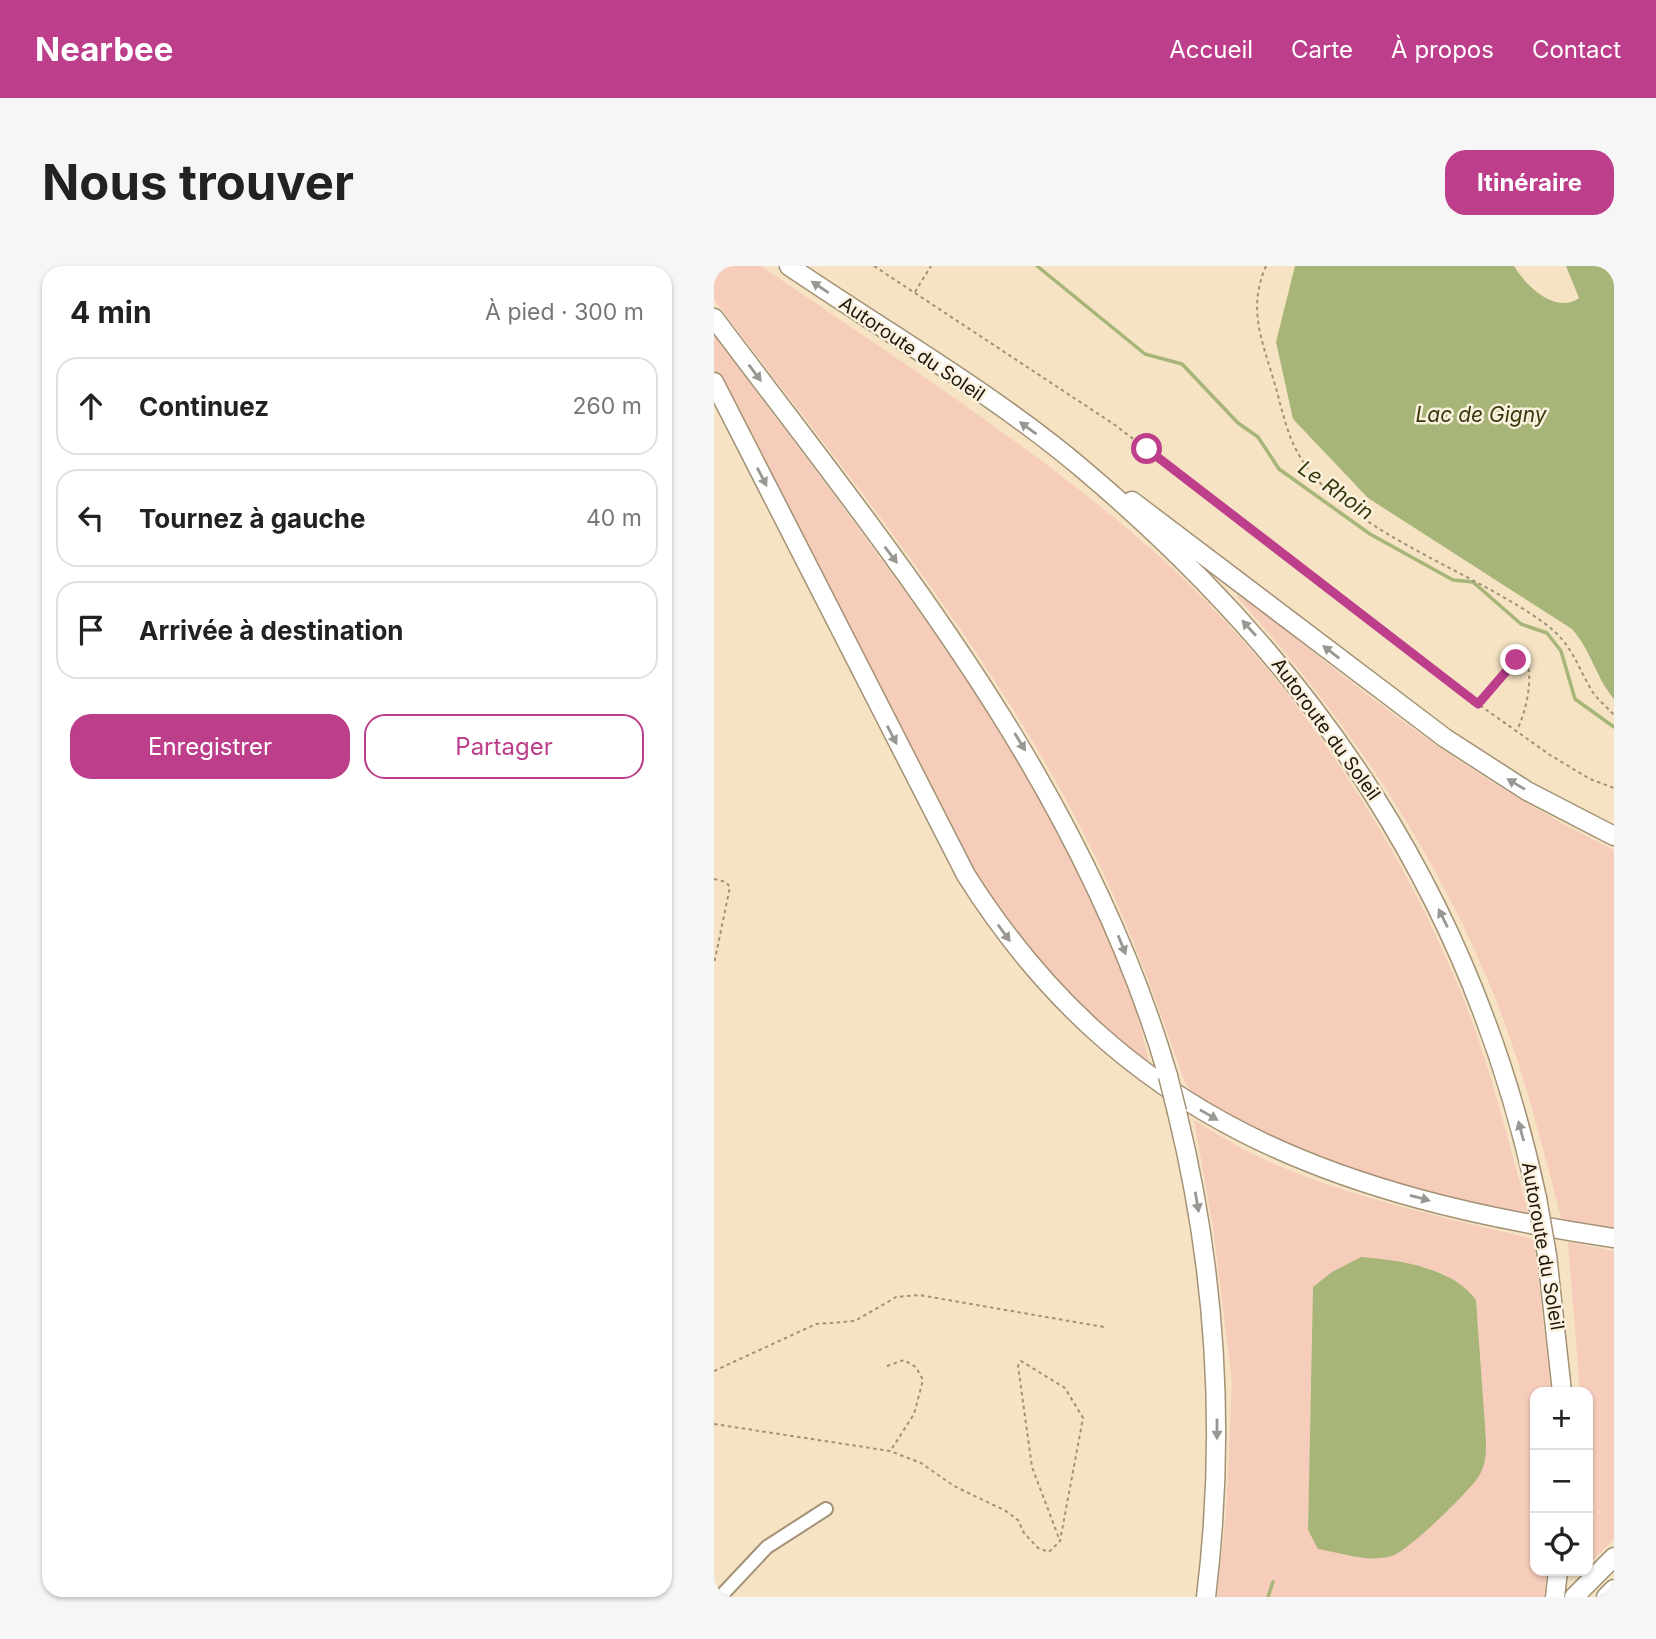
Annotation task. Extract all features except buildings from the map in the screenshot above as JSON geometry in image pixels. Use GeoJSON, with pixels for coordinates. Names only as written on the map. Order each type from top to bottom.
{"type":"FeatureCollection","features":[{"type":"Feature","properties":{"kind":"highway","name":"Autoroute du Soleil"},"geometry":{"type":"LineString","coordinates":[[789,266],[1006,412],[1083,469],[1189,564],[1249,627],[1315,708],[1376,797],[1429,890],[1474,988],[1510,1089],[1537,1198],[1547,1255],[1561,1387]]}},
{"type":"Feature","properties":{"kind":"highway"},"geometry":{"type":"LineString","coordinates":[[714,318],[916,589],[1017,736],[1068,827],[1105,903],[1140,991],[1168,1076],[1200,1223],[1215,1359],[1216,1485],[1206,1597]]}},
{"type":"Feature","properties":{"kind":"highway"},"geometry":{"type":"LineString","coordinates":[[714,382],[960,866],[1013,946],[1086,1025],[1134,1066],[1187,1102],[1282,1152],[1424,1199],[1518,1221],[1614,1238]]}},
{"type":"Feature","properties":{"kind":"highway"},"geometry":{"type":"LineString","coordinates":[[1083,469],[1150,513],[1445,738],[1536,796],[1614,836]]}},
{"type":"Feature","properties":{"kind":"highway"},"geometry":{"type":"LineString","coordinates":[[1574,1597],[1614,1557]]}},
{"type":"Feature","properties":{"kind":"highway"},"geometry":{"type":"LineString","coordinates":[[1555,1597],[1557,1576]]}},
{"type":"Feature","properties":{"kind":"highway"},"geometry":{"type":"LineString","coordinates":[[1606,1597],[1614,1589]]}},
{"type":"Feature","properties":{"kind":"lane"},"geometry":{"type":"LineString","coordinates":[[720,1597],[767,1547],[825,1509]]}},
{"type":"Feature","properties":{"kind":"path"},"geometry":{"type":"LineString","coordinates":[[874,266],[1115,425],[1516,731],[1571,769],[1614,788]]}},
{"type":"Feature","properties":{"kind":"path"},"geometry":{"type":"LineString","coordinates":[[915,292],[931,266]]}},
{"type":"Feature","properties":{"kind":"path"},"geometry":{"type":"LineString","coordinates":[[1266,266],[1256,303],[1259,334],[1288,432],[1303,461],[1319,483],[1361,517],[1481,583],[1545,623],[1567,643],[1593,693],[1614,715]]}},
{"type":"Feature","properties":{"kind":"path"},"geometry":{"type":"LineString","coordinates":[[1478,704],[1516,660],[1527,661],[1529,672],[1524,712],[1516,731]]}},
{"type":"Feature","properties":{"kind":"path"},"geometry":{"type":"LineString","coordinates":[[714,878],[726,882],[730,887],[714,964]]}},
{"type":"Feature","properties":{"kind":"path"},"geometry":{"type":"LineString","coordinates":[[714,1371],[816,1324],[855,1321],[896,1297],[919,1294],[1104,1326]]}},
{"type":"Feature","properties":{"kind":"path"},"geometry":{"type":"LineString","coordinates":[[887,1366],[904,1360],[916,1367],[923,1380],[914,1415],[890,1451]]}},
{"type":"Feature","properties":{"kind":"path"},"geometry":{"type":"LineString","coordinates":[[714,1424],[890,1451],[921,1463],[964,1492],[1006,1511],[1018,1520],[1024,1534],[1038,1548],[1049,1552],[1060,1541],[1083,1418],[1065,1388],[1021,1361],[1018,1366],[1032,1467],[1060,1541]]}},
{"type":"Feature","properties":{"kind":"shaded area"},"geometry":{"type":"Polygon","coordinates":[[[714,266],[761,266],[952,396],[1091,499],[1136,536],[1236,633],[1281,686],[1362,800],[1398,860],[1430,922],[1479,1041],[1529,1215],[1397,1183],[1291,1148],[1245,1128],[1208,1106],[1185,1083],[1132,939],[1095,856],[1057,783],[1014,710],[918,569],[714,300],[714,266]]]}},
{"type":"Feature","properties":{"kind":"shaded area"},"geometry":{"type":"Polygon","coordinates":[[[714,334],[941,643],[994,723],[1043,805],[1087,890],[1125,978],[1151,1069],[1064,995],[1000,914],[939,814],[714,369],[714,334]]]}},
{"type":"Feature","properties":{"kind":"shaded area"},"geometry":{"type":"Polygon","coordinates":[[[1242,594],[1330,666],[1420,734],[1514,796],[1614,850],[1614,1228],[1562,1222],[1510,1037],[1463,925],[1437,874],[1378,777],[1312,686],[1237,597],[1242,594]]]}},
{"type":"Feature","properties":{"kind":"shaded area"},"geometry":{"type":"Polygon","coordinates":[[[1194,1120],[1255,1155],[1321,1182],[1392,1204],[1534,1239],[1550,1387],[1530,1387],[1530,1576],[1546,1576],[1544,1597],[1217,1597],[1226,1514],[1232,1381],[1213,1227],[1194,1120]],[[1361,1257],[1313,1287],[1308,1530],[1348,1554],[1371,1559],[1486,1440],[1476,1300],[1442,1273],[1361,1257]]]}},
{"type":"Feature","properties":{"kind":"shaded area"},"geometry":{"type":"Polygon","coordinates":[[[1568,1242],[1614,1251],[1614,1539],[1593,1560],[1593,1387],[1580,1387],[1568,1242]]]}},
{"type":"Feature","properties":{"kind":"water","name":"Lac de Gigny"},"geometry":{"type":"Polygon","coordinates":[[[1295,266],[1514,266],[1533,289],[1542,296],[1561,303],[1579,298],[1566,266],[1614,266],[1614,699],[1572,629],[1368,498],[1293,419],[1276,342],[1295,266]]]}},
{"type":"Feature","properties":{"kind":"water"},"geometry":{"type":"Polygon","coordinates":[[[1361,1257],[1408,1263],[1440,1273],[1466,1289],[1476,1300],[1486,1440],[1481,1472],[1463,1495],[1424,1533],[1400,1552],[1383,1558],[1355,1557],[1318,1549],[1308,1530],[1313,1287],[1332,1272],[1361,1257]]]}},
{"type":"Feature","properties":{"kind":"waterway","name":"Le Rhoin"},"geometry":{"type":"LineString","coordinates":[[1037,266],[1145,354],[1182,364],[1238,423],[1258,437],[1279,469],[1370,534],[1453,580],[1473,582],[1521,624],[1547,633],[1561,651],[1575,699],[1614,727]]}},
{"type":"Feature","properties":{"kind":"waterway"},"geometry":{"type":"LineString","coordinates":[[1268,1597],[1273,1582]]}},
{"type":"Feature","properties":{"kind":"route"},"geometry":{"type":"LineString","coordinates":[[1147,449],[1478,704],[1516,660]]}}]}
